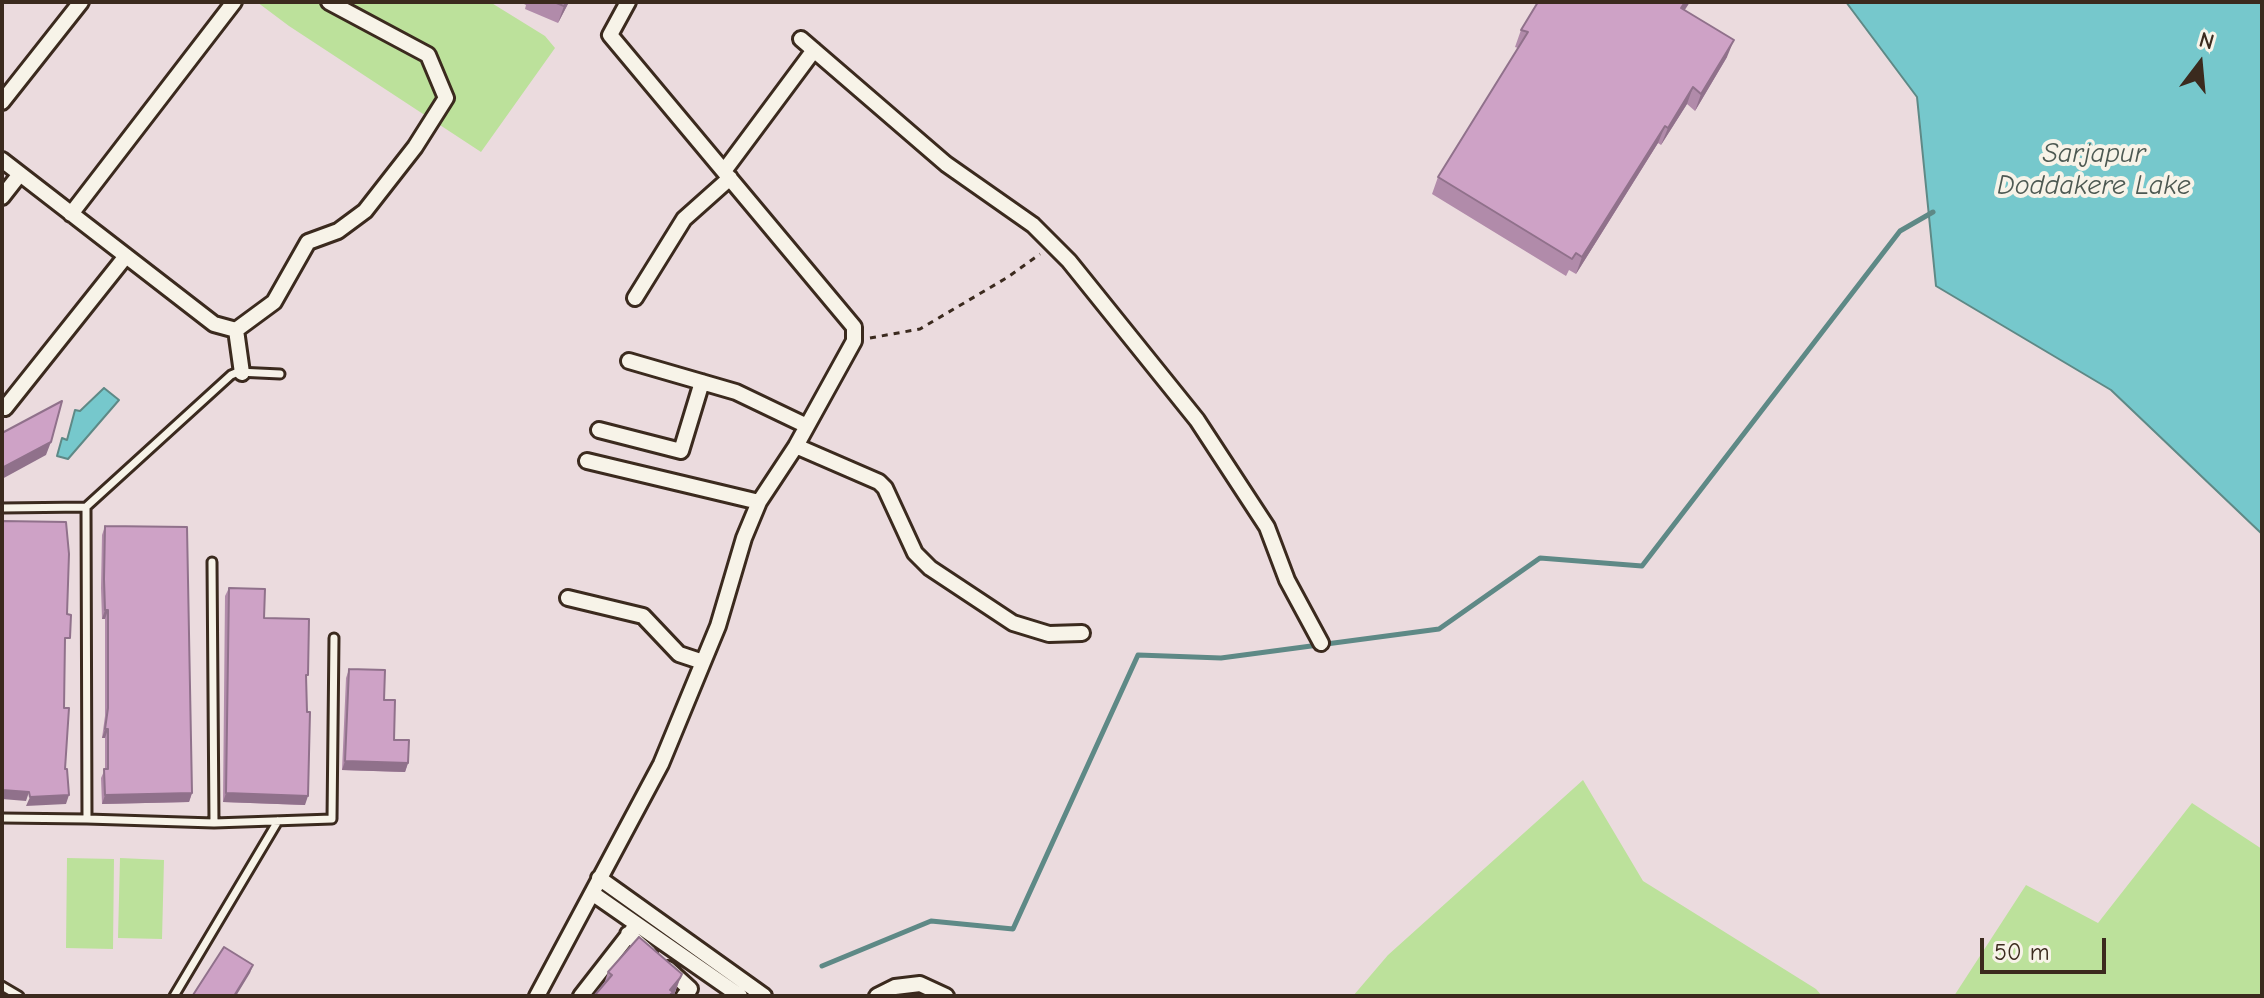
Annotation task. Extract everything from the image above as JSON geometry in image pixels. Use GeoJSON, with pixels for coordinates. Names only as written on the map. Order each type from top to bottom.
{"type":"FeatureCollection","features":[{"type":"Feature","properties":{"kind":"street"},"geometry":{"type":"LineString","coordinates":[[2,102],[81,2]]}},
{"type":"Feature","properties":{"kind":"street"},"geometry":{"type":"LineString","coordinates":[[71,214],[234,2]]}},
{"type":"Feature","properties":{"kind":"street"},"geometry":{"type":"LineString","coordinates":[[236,330],[274,302],[308,242],[338,231],[365,211],[415,147],[446,98],[428,55],[329,2]]}},
{"type":"Feature","properties":{"kind":"street"},"geometry":{"type":"LineString","coordinates":[[537,996],[661,764],[718,626],[744,538],[759,502],[796,446],[854,341],[854,327],[610,35],[628,2]]}},
{"type":"Feature","properties":{"kind":"street"},"geometry":{"type":"LineString","coordinates":[[801,39],[946,164],[1033,225],[1069,261],[1197,420],[1267,527],[1287,580],[1321,643]]}},
{"type":"Feature","properties":{"kind":"street"},"geometry":{"type":"LineString","coordinates":[[635,298],[684,219],[727,174],[814,50]]}},
{"type":"Feature","properties":{"kind":"street"},"geometry":{"type":"LineString","coordinates":[[2,160],[214,324],[236,330]]}},
{"type":"Feature","properties":{"kind":"street"},"geometry":{"type":"LineString","coordinates":[[2,197],[20,174]]}},
{"type":"Feature","properties":{"kind":"street"},"geometry":{"type":"LineString","coordinates":[[2,406],[5,408],[126,256]]}},
{"type":"Feature","properties":{"kind":"street"},"geometry":{"type":"LineString","coordinates":[[236,330],[242,373]]}},
{"type":"Feature","properties":{"kind":"street"},"geometry":{"type":"LineString","coordinates":[[629,361],[736,392],[807,426]]}},
{"type":"Feature","properties":{"kind":"street"},"geometry":{"type":"LineString","coordinates":[[599,430],[681,451],[702,382]]}},
{"type":"Feature","properties":{"kind":"street"},"geometry":{"type":"LineString","coordinates":[[796,446],[879,482],[885,488],[915,553],[930,568],[1013,623],[1049,634],[1082,633]]}},
{"type":"Feature","properties":{"kind":"street"},"geometry":{"type":"LineString","coordinates":[[587,461],[759,502]]}},
{"type":"Feature","properties":{"kind":"street"},"geometry":{"type":"LineString","coordinates":[[568,598],[643,616],[679,654],[703,662]]}},
{"type":"Feature","properties":{"kind":"street"},"geometry":{"type":"LineString","coordinates":[[599,878],[764,996]]}},
{"type":"Feature","properties":{"kind":"street"},"geometry":{"type":"LineString","coordinates":[[592,893],[690,989],[684,996]]}},
{"type":"Feature","properties":{"kind":"street"},"geometry":{"type":"LineString","coordinates":[[581,996],[632,929]]}},
{"type":"Feature","properties":{"kind":"street"},"geometry":{"type":"LineString","coordinates":[[632,929],[740,996]]}},
{"type":"Feature","properties":{"kind":"street"},"geometry":{"type":"LineString","coordinates":[[877,996],[895,987],[920,984],[946,996]]}},
{"type":"Feature","properties":{"kind":"lane"},"geometry":{"type":"LineString","coordinates":[[2,508],[86,507],[231,375],[280,374]]}},
{"type":"Feature","properties":{"kind":"lane"},"geometry":{"type":"LineString","coordinates":[[86,507],[87,819]]}},
{"type":"Feature","properties":{"kind":"lane"},"geometry":{"type":"LineString","coordinates":[[212,562],[214,823]]}},
{"type":"Feature","properties":{"kind":"lane"},"geometry":{"type":"LineString","coordinates":[[2,818],[214,823],[332,819],[334,638]]}},
{"type":"Feature","properties":{"kind":"lane"},"geometry":{"type":"LineString","coordinates":[[174,996],[278,821]]}},
{"type":"Feature","properties":{"kind":"lane"},"geometry":{"type":"LineString","coordinates":[[2,986],[19,996]]}},
{"type":"Feature","properties":{"kind":"path"},"geometry":{"type":"LineString","coordinates":[[854,341],[920,329],[1008,277],[1052,245]]}},
{"type":"Feature","properties":{"kind":"green space"},"geometry":{"type":"Polygon","coordinates":[[[257,2],[490,2],[545,36],[555,48],[481,152],[257,2]]]}},
{"type":"Feature","properties":{"kind":"green space"},"geometry":{"type":"Polygon","coordinates":[[[1583,780],[1643,881],[1816,989],[1822,996],[1353,996],[1388,955],[1583,780]]]}},
{"type":"Feature","properties":{"kind":"green space"},"geometry":{"type":"Polygon","coordinates":[[[2192,803],[2262,849],[2262,996],[1954,996],[2026,885],[2098,923],[2192,803]]]}},
{"type":"Feature","properties":{"kind":"green space"},"geometry":{"type":"Polygon","coordinates":[[[67,858],[114,859],[113,949],[66,948],[67,858]]]}},
{"type":"Feature","properties":{"kind":"green space"},"geometry":{"type":"Polygon","coordinates":[[[120,858],[164,860],[162,939],[118,938],[120,858]]]}},
{"type":"Feature","properties":{"kind":"water","name":"Sarjapur Doddakere Lake"},"geometry":{"type":"Polygon","coordinates":[[[1846,2],[2262,2],[2262,534],[2111,390],[1936,286],[1917,97],[1846,2]]]}},
{"type":"Feature","properties":{"kind":"water"},"geometry":{"type":"Polygon","coordinates":[[[104,388],[119,400],[68,459],[57,456],[62,438],[67,440],[75,410],[80,411],[104,388]]]}},
{"type":"Feature","properties":{"kind":"building"},"geometry":{"type":"Polygon","coordinates":[[[1538,2],[1685,2],[1681,8],[1734,40],[1701,94],[1693,87],[1668,128],[1665,126],[1582,257],[1576,253],[1572,259],[1438,177],[1528,32],[1521,30],[1538,2]]]}},
{"type":"Feature","properties":{"kind":"building"},"geometry":{"type":"Polygon","coordinates":[[[62,401],[51,442],[2,468],[2,433],[62,401]]]}},
{"type":"Feature","properties":{"kind":"building"},"geometry":{"type":"Polygon","coordinates":[[[2,521],[66,522],[69,554],[67,614],[71,615],[70,638],[65,638],[64,708],[69,708],[65,769],[69,795],[30,797],[29,792],[2,790],[2,521]]]}},
{"type":"Feature","properties":{"kind":"building"},"geometry":{"type":"Polygon","coordinates":[[[105,526],[187,527],[192,793],[105,795],[104,769],[108,769],[108,729],[105,729],[108,708],[108,610],[105,610],[105,526]]]}},
{"type":"Feature","properties":{"kind":"building"},"geometry":{"type":"Polygon","coordinates":[[[229,588],[265,589],[264,618],[309,619],[306,675],[307,712],[310,712],[308,796],[226,793],[229,588]]]}},
{"type":"Feature","properties":{"kind":"building"},"geometry":{"type":"Polygon","coordinates":[[[349,669],[385,670],[384,700],[395,700],[394,740],[409,740],[408,763],[345,761],[349,669]]]}},
{"type":"Feature","properties":{"kind":"building"},"geometry":{"type":"Polygon","coordinates":[[[639,937],[682,974],[670,990],[673,992],[669,996],[594,996],[612,975],[608,972],[639,937]]]}},
{"type":"Feature","properties":{"kind":"building"},"geometry":{"type":"Polygon","coordinates":[[[224,947],[253,965],[234,996],[193,995],[224,947]]]}},
{"type":"Feature","properties":{"kind":"waterway"},"geometry":{"type":"LineString","coordinates":[[822,966],[931,921],[1013,929],[1138,655],[1221,658],[1439,629],[1540,558],[1642,566],[1900,231],[1933,212]]}}]}
